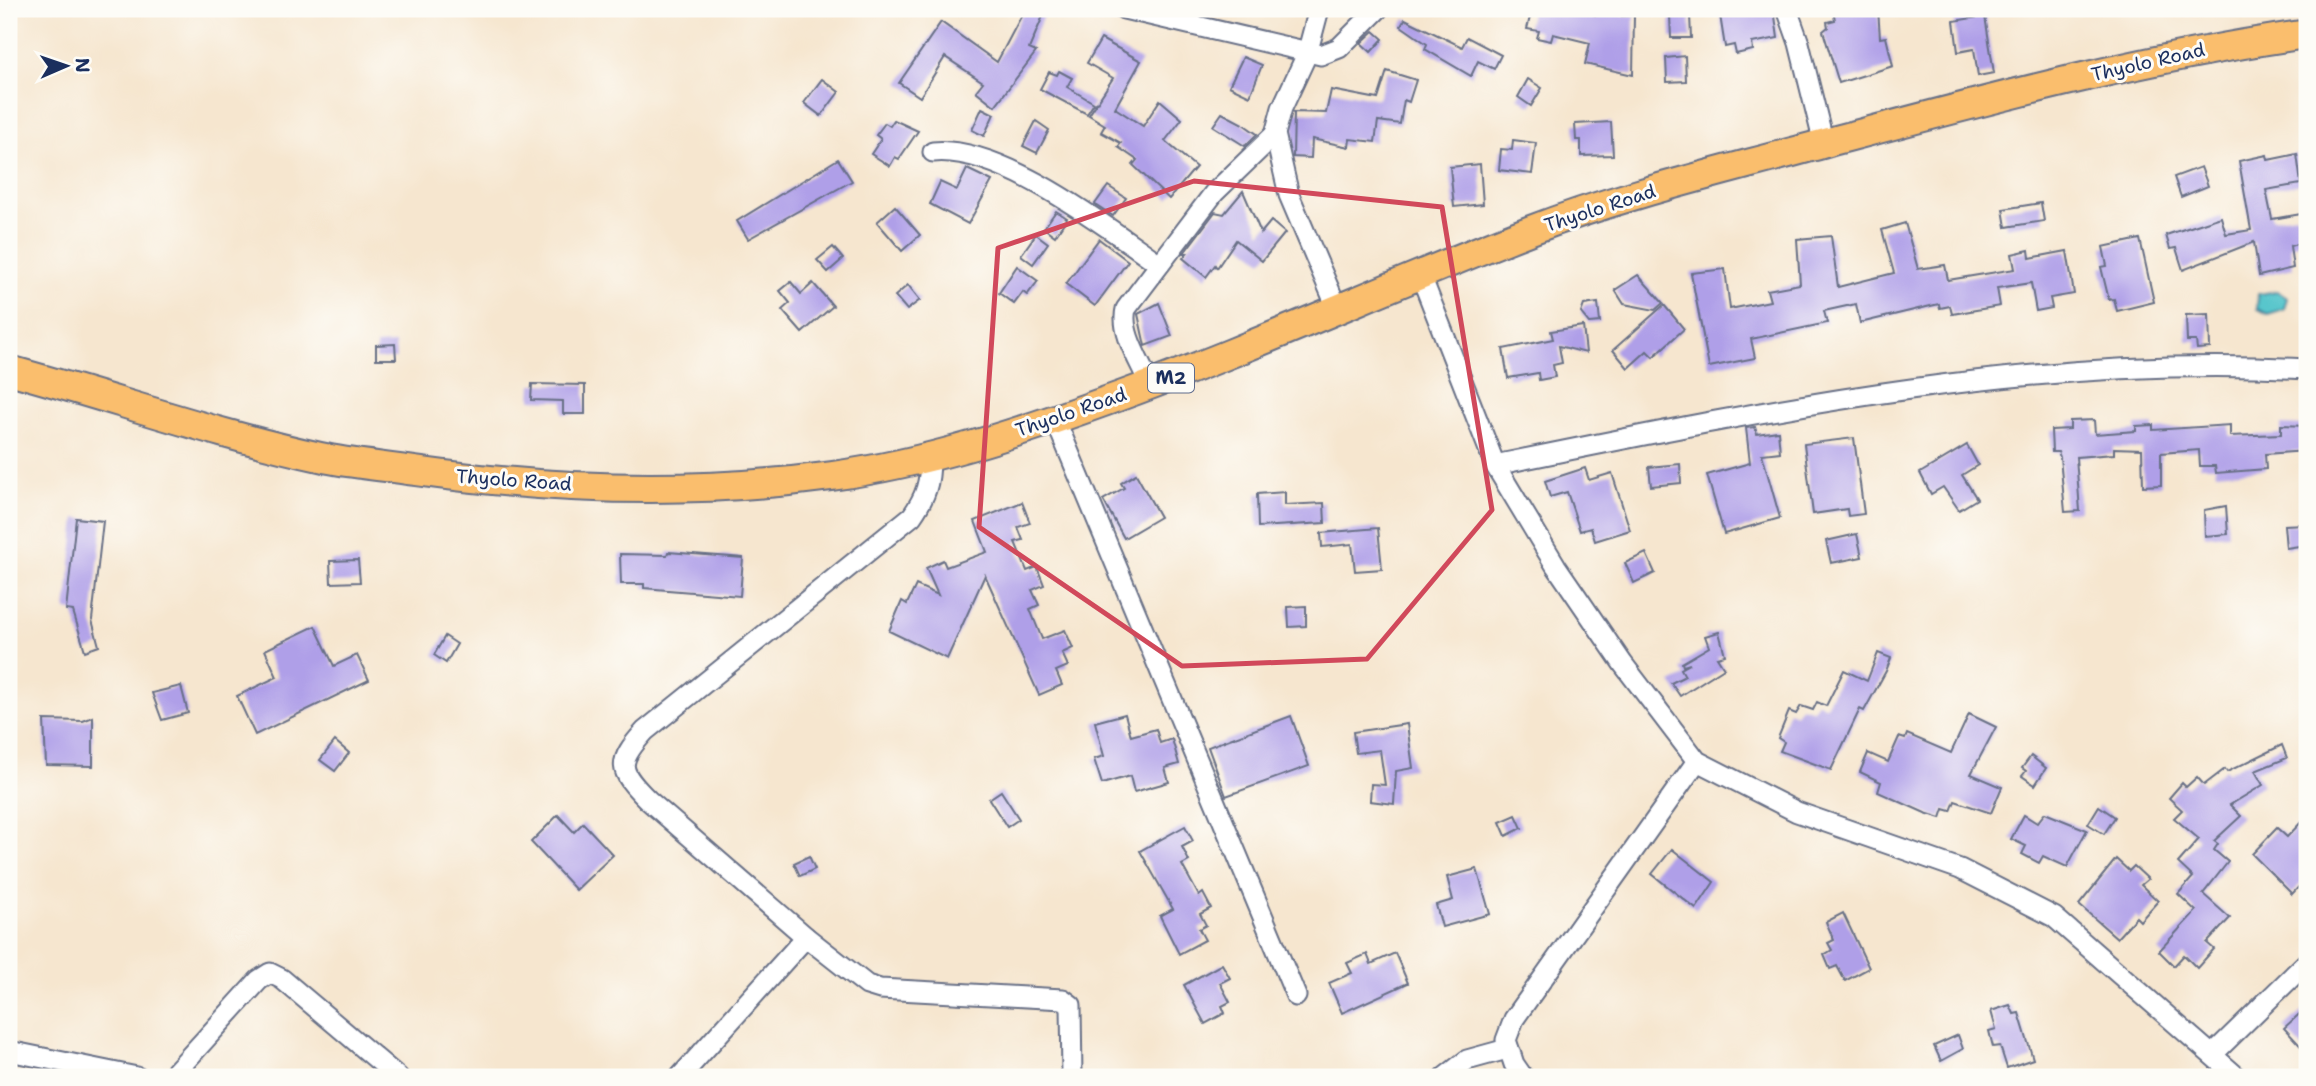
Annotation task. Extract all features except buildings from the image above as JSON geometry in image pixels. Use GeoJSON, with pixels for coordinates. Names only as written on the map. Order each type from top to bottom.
{"type":"FeatureCollection","features":[{"type":"Feature","properties":{"kind":"highway","name":"Thyolo Road"},"geometry":{"type":"LineString","coordinates":[[9,369],[252,442],[328,459],[505,484],[673,487],[739,485],[829,476],[930,458],[1055,419],[1150,385],[1532,229],[1633,195],[1950,110],[2215,47],[2307,34]]}},
{"type":"Feature","properties":{"kind":"street"},"geometry":{"type":"LineString","coordinates":[[1124,9],[1307,54],[1332,53],[1378,9]]}},
{"type":"Feature","properties":{"kind":"street"},"geometry":{"type":"LineString","coordinates":[[1318,9],[1307,54],[1282,108],[1275,134],[1289,195],[1338,310]]}},
{"type":"Feature","properties":{"kind":"street"},"geometry":{"type":"LineString","coordinates":[[1787,9],[1801,50],[1824,144]]}},
{"type":"Feature","properties":{"kind":"street"},"geometry":{"type":"LineString","coordinates":[[1150,385],[1124,318],[1126,309],[1158,263],[1214,193],[1275,134]]}},
{"type":"Feature","properties":{"kind":"street"},"geometry":{"type":"LineString","coordinates":[[933,152],[969,154],[1053,192],[1158,263]]}},
{"type":"Feature","properties":{"kind":"street"},"geometry":{"type":"LineString","coordinates":[[1421,276],[1494,465],[1556,566],[1623,664],[1697,761],[1797,812],[1960,869],[2024,900],[2077,935],[2237,1077]]}},
{"type":"Feature","properties":{"kind":"street"},"geometry":{"type":"LineString","coordinates":[[1494,465],[1780,407],[1913,386],[2104,369],[2307,369]]}},
{"type":"Feature","properties":{"kind":"street"},"geometry":{"type":"LineString","coordinates":[[1055,419],[1296,996]]}},
{"type":"Feature","properties":{"kind":"street"},"geometry":{"type":"LineString","coordinates":[[930,458],[930,483],[924,500],[912,516],[645,731],[629,749],[622,764],[626,777],[648,800],[806,937],[867,985],[880,989],[1063,999],[1072,1004],[1072,1077]]}},
{"type":"Feature","properties":{"kind":"street"},"geometry":{"type":"LineString","coordinates":[[1523,1077],[1507,1049],[1506,1040],[1514,1019],[1697,761]]}},
{"type":"Feature","properties":{"kind":"street"},"geometry":{"type":"LineString","coordinates":[[680,1077],[806,937]]}},
{"type":"Feature","properties":{"kind":"street"},"geometry":{"type":"LineString","coordinates":[[2213,1054],[2307,962]]}},
{"type":"Feature","properties":{"kind":"street"},"geometry":{"type":"LineString","coordinates":[[171,1077],[259,980],[270,973],[282,979],[398,1077]]}},
{"type":"Feature","properties":{"kind":"street"},"geometry":{"type":"LineString","coordinates":[[1444,1077],[1467,1060],[1507,1049]]}},
{"type":"Feature","properties":{"kind":"street"},"geometry":{"type":"LineString","coordinates":[[9,1051],[137,1077]]}},
{"type":"Feature","properties":{"kind":"highlighted area"},"geometry":{"type":"Polygon","coordinates":[[[1194,181],[1442,207],[1492,510],[1367,659],[1182,666],[979,527],[998,248],[1194,181]]]}},
{"type":"Feature","properties":{"kind":"water"},"geometry":{"type":"Polygon","coordinates":[[[2277,291],[2287,298],[2284,309],[2268,314],[2257,309],[2258,294],[2277,291]]]}}]}
